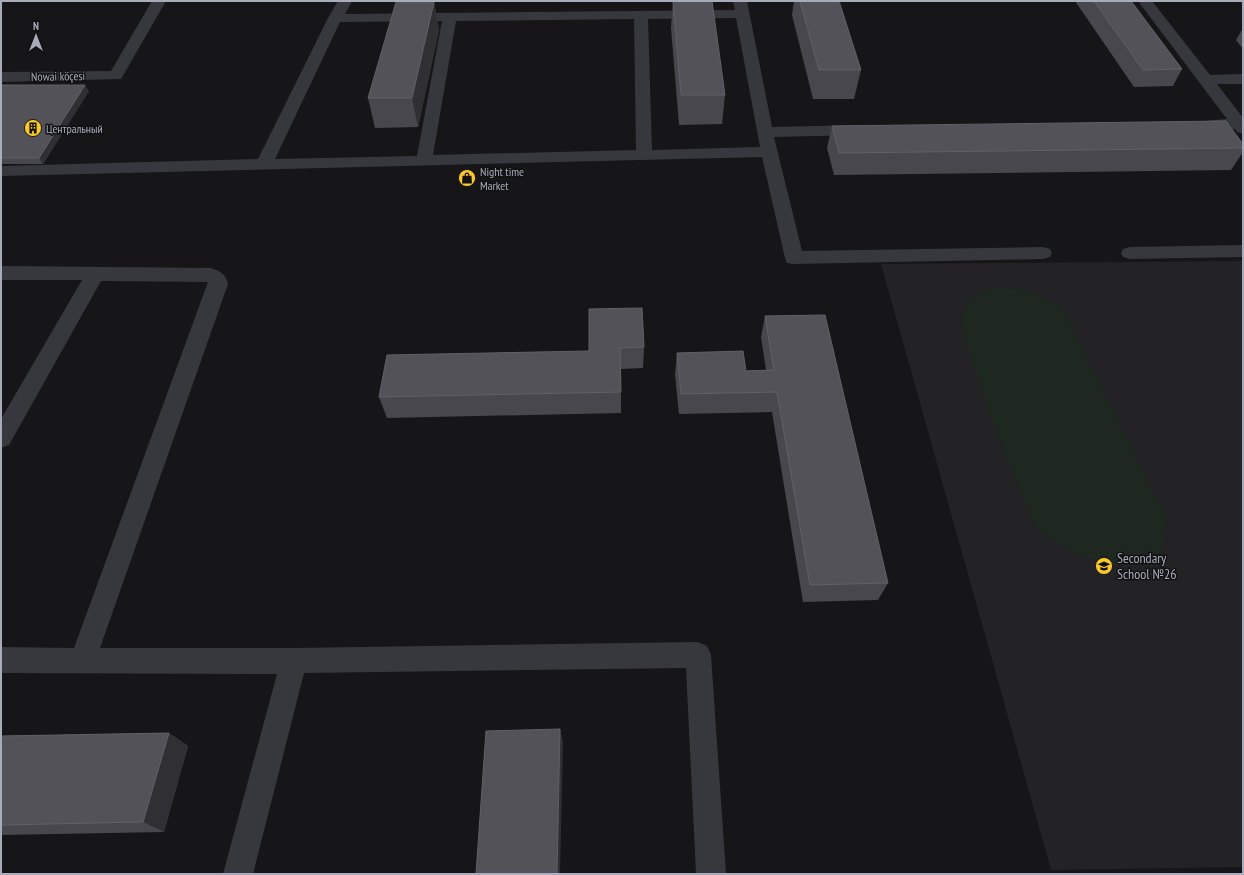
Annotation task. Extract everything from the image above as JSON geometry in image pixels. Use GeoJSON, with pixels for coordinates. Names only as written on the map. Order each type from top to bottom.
{"type":"FeatureCollection","features":[{"type":"Feature","properties":{"kind":"street","name":"Nowai köçesi"},"geometry":{"type":"LineString","coordinates":[[1,77],[116,76],[159,1]]}},
{"type":"Feature","properties":{"kind":"street"},"geometry":{"type":"LineString","coordinates":[[264,165],[334,18],[345,1]]}},
{"type":"Feature","properties":{"kind":"street"},"geometry":{"type":"LineString","coordinates":[[1145,1],[1241,127]]}},
{"type":"Feature","properties":{"kind":"street"},"geometry":{"type":"LineString","coordinates":[[334,18],[641,15],[741,7],[770,152],[794,258],[1043,253]]}},
{"type":"Feature","properties":{"kind":"street"},"geometry":{"type":"LineString","coordinates":[[641,15],[644,155]]}},
{"type":"Feature","properties":{"kind":"street"},"geometry":{"type":"LineString","coordinates":[[424,161],[450,17]]}},
{"type":"Feature","properties":{"kind":"street"},"geometry":{"type":"LineString","coordinates":[[1205,80],[1243,79]]}},
{"type":"Feature","properties":{"kind":"street"},"geometry":{"type":"LineString","coordinates":[[1184,125],[1241,127]]}},
{"type":"Feature","properties":{"kind":"street"},"geometry":{"type":"LineString","coordinates":[[766,132],[876,130]]}},
{"type":"Feature","properties":{"kind":"street"},"geometry":{"type":"LineString","coordinates":[[1,172],[770,152]]}},
{"type":"Feature","properties":{"kind":"street"},"geometry":{"type":"LineString","coordinates":[[1130,253],[1243,251]]}},
{"type":"Feature","properties":{"kind":"street"},"geometry":{"type":"LineString","coordinates":[[1,273],[211,274],[217,278],[218,284],[83,660]]}},
{"type":"Feature","properties":{"kind":"street"},"geometry":{"type":"LineString","coordinates":[[1,438],[95,274]]}},
{"type":"Feature","properties":{"kind":"street"},"geometry":{"type":"LineString","coordinates":[[1,660],[294,661],[698,655],[711,874]]}},
{"type":"Feature","properties":{"kind":"street"},"geometry":{"type":"LineString","coordinates":[[238,874],[294,661]]}},
{"type":"Feature","properties":{"kind":"shaded area","name":"Secondary School №26"},"geometry":{"type":"Polygon","coordinates":[[[1243,261],[1243,867],[1051,870],[881,264],[1243,261]]]}},
{"type":"Feature","properties":{"kind":"shaded area"},"geometry":{"type":"Polygon","coordinates":[[[992,287],[1024,289],[1062,307],[1167,519],[1162,553],[1127,568],[1079,556],[1035,529],[989,412],[960,321],[968,299],[992,287]]]}},
{"type":"Feature","properties":{"kind":"building"},"geometry":{"type":"Polygon","coordinates":[[[673,1],[712,1],[725,95],[681,95],[673,1]]]}},
{"type":"Feature","properties":{"kind":"building"},"geometry":{"type":"Polygon","coordinates":[[[800,1],[839,1],[861,70],[819,70],[800,1]]]}},
{"type":"Feature","properties":{"kind":"building"},"geometry":{"type":"Polygon","coordinates":[[[1094,1],[1131,1],[1182,69],[1143,70],[1094,1]]]}},
{"type":"Feature","properties":{"kind":"building"},"geometry":{"type":"Polygon","coordinates":[[[396,2],[434,2],[412,98],[368,98],[396,2]]]}},
{"type":"Feature","properties":{"kind":"building","name":"Центральный"},"geometry":{"type":"Polygon","coordinates":[[[1,85],[85,85],[39,158],[1,158],[1,85]]]}},
{"type":"Feature","properties":{"kind":"building"},"geometry":{"type":"Polygon","coordinates":[[[1226,121],[1243,144],[1243,148],[839,153],[832,126],[1226,121]]]}},
{"type":"Feature","properties":{"kind":"building"},"geometry":{"type":"Polygon","coordinates":[[[642,308],[644,347],[620,348],[621,392],[379,397],[387,355],[589,351],[589,309],[642,308]]]}},
{"type":"Feature","properties":{"kind":"building"},"geometry":{"type":"Polygon","coordinates":[[[825,315],[888,583],[810,585],[777,392],[681,394],[677,353],[743,351],[746,371],[774,370],[765,316],[825,315]]]}},
{"type":"Feature","properties":{"kind":"building"},"geometry":{"type":"Polygon","coordinates":[[[560,729],[557,874],[476,874],[486,731],[560,729]]]}},
{"type":"Feature","properties":{"kind":"building"},"geometry":{"type":"Polygon","coordinates":[[[169,733],[143,822],[1,825],[1,736],[169,733]]]}},
{"type":"Feature","properties":{"kind":"place","name":"Центральный"},"geometry":{"type":"Point","coordinates":[33,128]}},
{"type":"Feature","properties":{"kind":"place","name":"Night time Market"},"geometry":{"type":"Point","coordinates":[467,178]}},
{"type":"Feature","properties":{"kind":"place","name":"Secondary School №26"},"geometry":{"type":"Point","coordinates":[1104,566]}}]}
